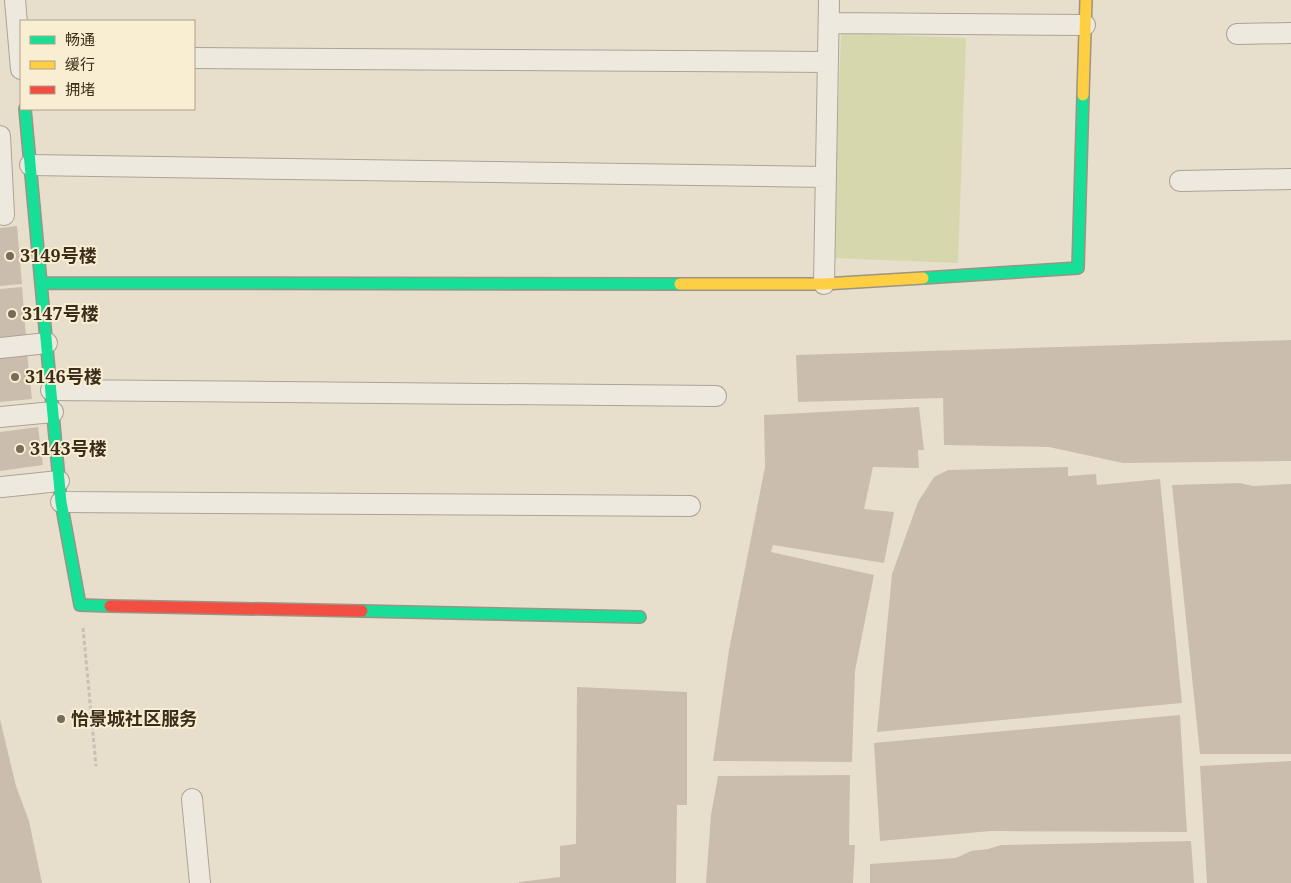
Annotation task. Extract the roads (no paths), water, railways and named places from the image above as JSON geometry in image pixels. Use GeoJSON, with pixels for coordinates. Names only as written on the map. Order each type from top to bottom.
{"type":"FeatureCollection","features":[{"type":"Feature","properties":{"kind":"street"},"geometry":{"type":"LineString","coordinates":[[15,0],[20,51]]}},
{"type":"Feature","properties":{"kind":"street"},"geometry":{"type":"LineString","coordinates":[[824,284],[829,0]]}},
{"type":"Feature","properties":{"kind":"street"},"geometry":{"type":"LineString","coordinates":[[41,283],[824,284],[1078,268],[1086,0]]}},
{"type":"Feature","properties":{"kind":"street"},"geometry":{"type":"LineString","coordinates":[[829,23],[1085,26]]}},
{"type":"Feature","properties":{"kind":"street"},"geometry":{"type":"LineString","coordinates":[[1237,34],[1291,34]]}},
{"type":"Feature","properties":{"kind":"street"},"geometry":{"type":"LineString","coordinates":[[195,58],[828,62]]}},
{"type":"Feature","properties":{"kind":"street"},"geometry":{"type":"LineString","coordinates":[[25,110],[61,502],[80,605],[640,617]]}},
{"type":"Feature","properties":{"kind":"street"},"geometry":{"type":"LineString","coordinates":[[0,136],[4,215]]}},
{"type":"Feature","properties":{"kind":"street"},"geometry":{"type":"LineString","coordinates":[[30,165],[826,177]]}},
{"type":"Feature","properties":{"kind":"street"},"geometry":{"type":"LineString","coordinates":[[1180,181],[1291,179]]}},
{"type":"Feature","properties":{"kind":"street"},"geometry":{"type":"LineString","coordinates":[[0,348],[47,343]]}},
{"type":"Feature","properties":{"kind":"street"},"geometry":{"type":"LineString","coordinates":[[51,390],[716,396]]}},
{"type":"Feature","properties":{"kind":"street"},"geometry":{"type":"LineString","coordinates":[[0,416],[53,412]]}},
{"type":"Feature","properties":{"kind":"street"},"geometry":{"type":"LineString","coordinates":[[2,487],[59,481]]}},
{"type":"Feature","properties":{"kind":"street"},"geometry":{"type":"LineString","coordinates":[[61,502],[690,506]]}},
{"type":"Feature","properties":{"kind":"street"},"geometry":{"type":"LineString","coordinates":[[192,799],[200,883]]}},
{"type":"Feature","properties":{"kind":"place","name":"3149号楼"},"geometry":{"type":"Point","coordinates":[10,256]}},
{"type":"Feature","properties":{"kind":"place","name":"3147号楼"},"geometry":{"type":"Point","coordinates":[12,314]}},
{"type":"Feature","properties":{"kind":"place","name":"3146号楼"},"geometry":{"type":"Point","coordinates":[15,377]}},
{"type":"Feature","properties":{"kind":"place","name":"3143号楼"},"geometry":{"type":"Point","coordinates":[20,449]}},
{"type":"Feature","properties":{"kind":"place","name":"怡景城社区服务"},"geometry":{"type":"Point","coordinates":[61,719]}}]}
